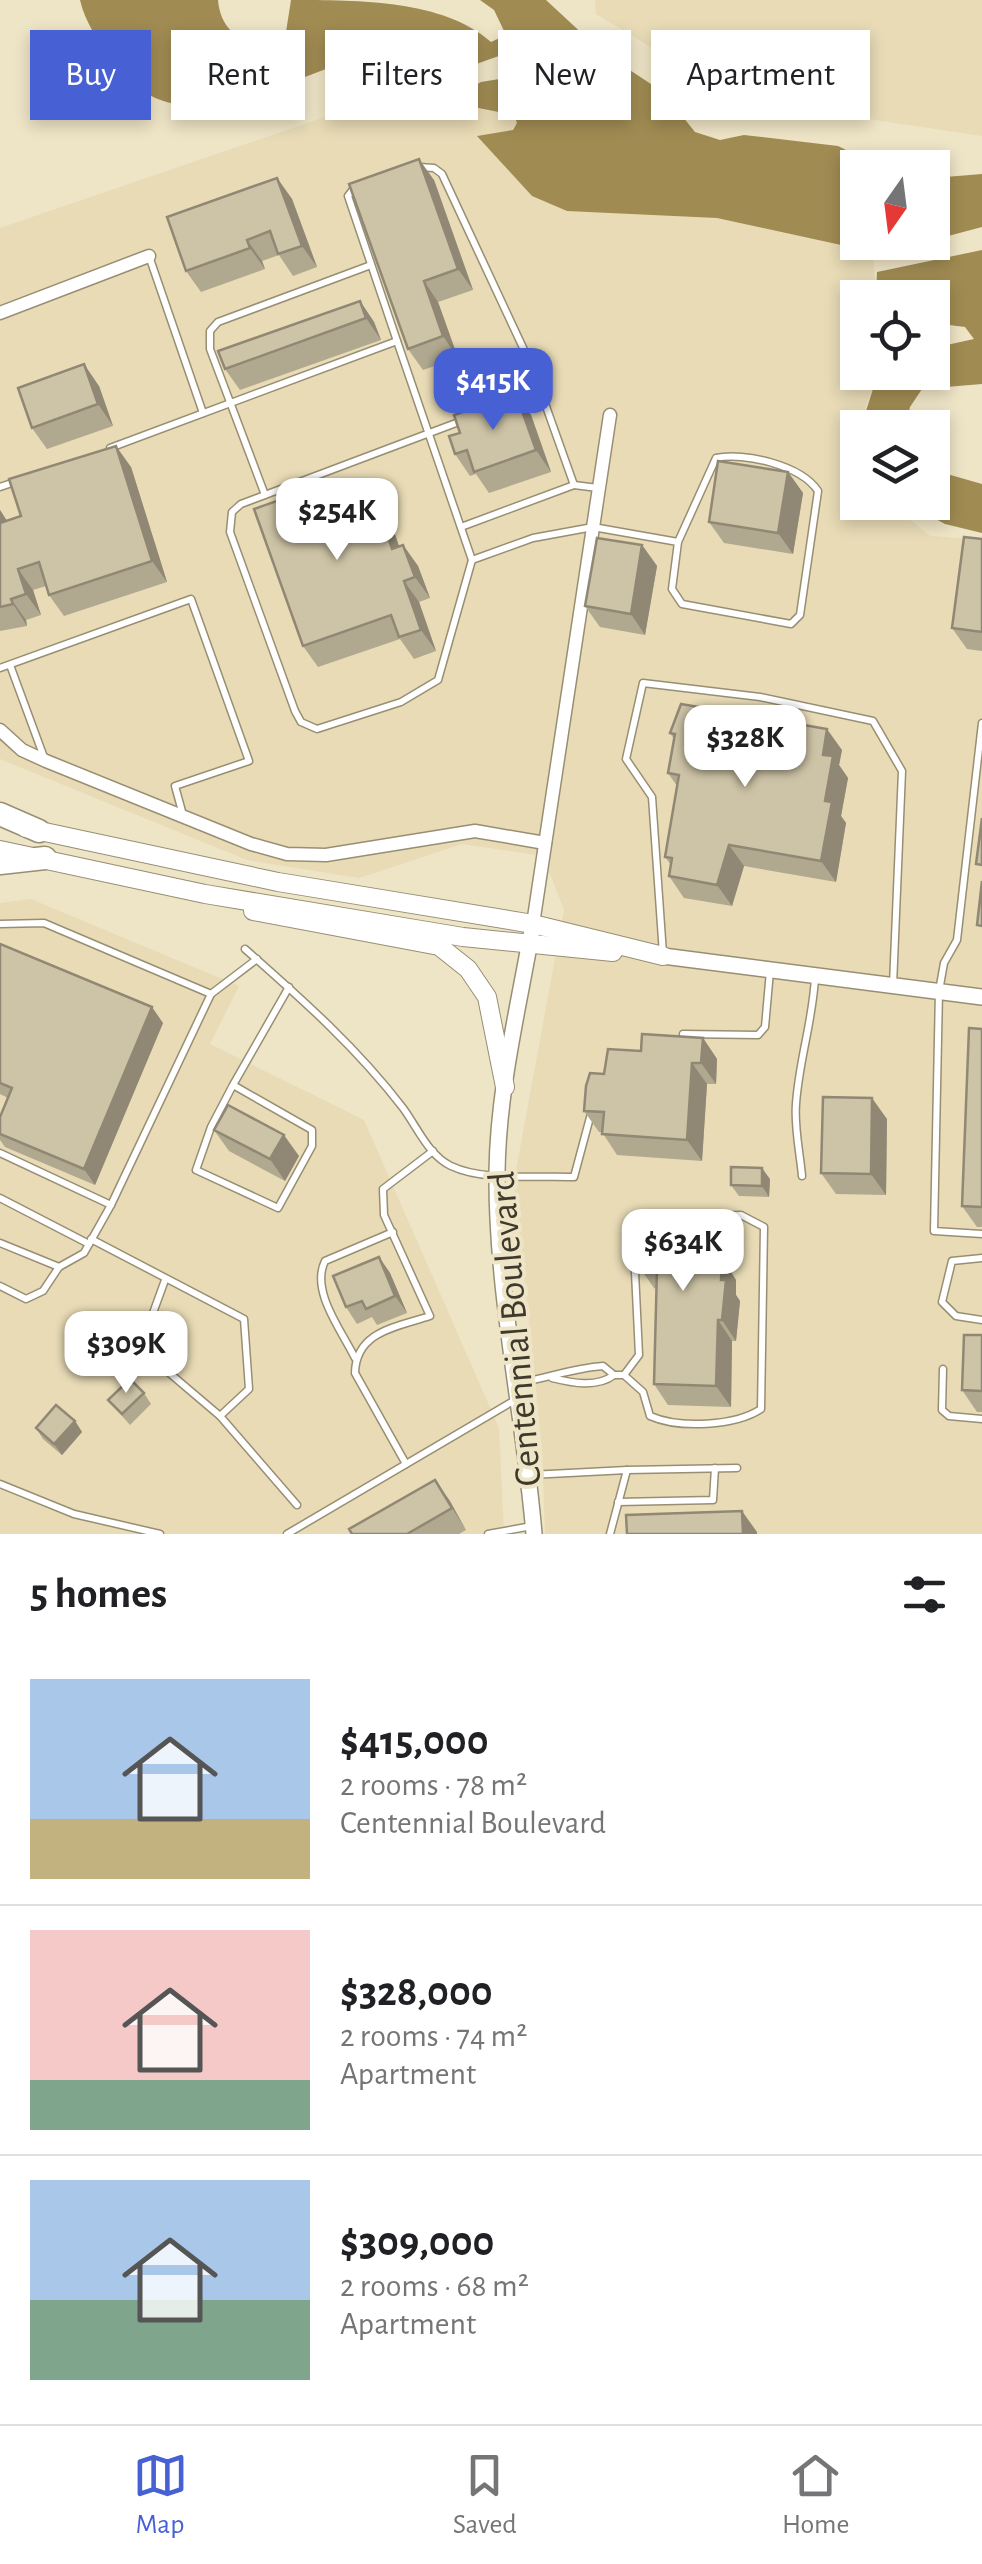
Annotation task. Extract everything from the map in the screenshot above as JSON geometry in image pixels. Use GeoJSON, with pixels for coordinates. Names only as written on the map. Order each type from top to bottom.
{"type":"FeatureCollection","features":[{"type":"Feature","properties":{"kind":"highway"},"geometry":{"type":"LineString","coordinates":[[0,814],[40,830]]}},
{"type":"Feature","properties":{"kind":"highway"},"geometry":{"type":"LineString","coordinates":[[0,863],[45,858]]}},
{"type":"Feature","properties":{"kind":"main road"},"geometry":{"type":"LineString","coordinates":[[0,824],[278,882],[533,924],[663,956]]}},
{"type":"Feature","properties":{"kind":"main road"},"geometry":{"type":"LineString","coordinates":[[0,850],[205,894],[529,946],[663,956]]}},
{"type":"Feature","properties":{"kind":"main road"},"geometry":{"type":"LineString","coordinates":[[205,894],[274,918],[439,946],[468,970],[486,998],[505,1087]]}},
{"type":"Feature","properties":{"kind":"street"},"geometry":{"type":"LineString","coordinates":[[0,313],[149,256]]}},
{"type":"Feature","properties":{"kind":"street","name":"Centennial Boulevard"},"geometry":{"type":"LineString","coordinates":[[533,1530],[519,1390],[505,1301],[497,1174],[505,1087],[610,415]]}},
{"type":"Feature","properties":{"kind":"street"},"geometry":{"type":"LineString","coordinates":[[0,730],[22,750],[46,761],[268,850],[307,856],[474,831],[544,843]]}},
{"type":"Feature","properties":{"kind":"street"},"geometry":{"type":"LineString","coordinates":[[663,956],[982,997]]}},
{"type":"Feature","properties":{"kind":"lane"},"geometry":{"type":"LineString","coordinates":[[407,171],[425,165],[442,174],[541,393],[574,485]]}},
{"type":"Feature","properties":{"kind":"lane"},"geometry":{"type":"LineString","coordinates":[[370,183],[351,189],[348,196],[430,433],[472,560],[438,680],[401,702],[326,728],[308,727],[294,711],[230,532],[232,512],[241,504],[430,433],[467,420]]}},
{"type":"Feature","properties":{"kind":"lane"},"geometry":{"type":"LineString","coordinates":[[149,256],[204,414]]}},
{"type":"Feature","properties":{"kind":"lane"},"geometry":{"type":"LineString","coordinates":[[265,495],[210,349],[210,330],[218,322],[371,265]]}},
{"type":"Feature","properties":{"kind":"lane"},"geometry":{"type":"LineString","coordinates":[[94,454],[397,341]]}},
{"type":"Feature","properties":{"kind":"lane"},"geometry":{"type":"LineString","coordinates":[[504,406],[541,393]]}},
{"type":"Feature","properties":{"kind":"lane"},"geometry":{"type":"LineString","coordinates":[[726,455],[786,468],[804,476],[818,491],[800,615],[791,624],[682,604],[672,589],[678,542],[716,458],[726,455]]}},
{"type":"Feature","properties":{"kind":"lane"},"geometry":{"type":"LineString","coordinates":[[0,487],[23,479]]}},
{"type":"Feature","properties":{"kind":"lane"},"geometry":{"type":"LineString","coordinates":[[461,528],[574,485],[599,488]]}},
{"type":"Feature","properties":{"kind":"lane"},"geometry":{"type":"LineString","coordinates":[[472,560],[534,538],[593,527],[678,542]]}},
{"type":"Feature","properties":{"kind":"lane"},"geometry":{"type":"LineString","coordinates":[[0,668],[191,599],[250,761],[175,786],[183,816]]}},
{"type":"Feature","properties":{"kind":"lane"},"geometry":{"type":"LineString","coordinates":[[10,665],[46,761]]}},
{"type":"Feature","properties":{"kind":"lane"},"geometry":{"type":"LineString","coordinates":[[663,956],[652,796],[626,759],[644,683],[760,697],[873,720],[902,771],[893,985]]}},
{"type":"Feature","properties":{"kind":"lane"},"geometry":{"type":"LineString","coordinates":[[982,723],[957,940],[944,963],[939,991],[934,1231],[982,1234]]}},
{"type":"Feature","properties":{"kind":"lane"},"geometry":{"type":"LineString","coordinates":[[0,924],[44,923],[211,994]]}},
{"type":"Feature","properties":{"kind":"lane"},"geometry":{"type":"LineString","coordinates":[[245,950],[347,1042],[449,1166],[497,1174],[574,1177],[593,1105]]}},
{"type":"Feature","properties":{"kind":"lane"},"geometry":{"type":"LineString","coordinates":[[0,1286],[26,1299],[44,1291],[60,1267],[84,1253],[111,1205],[211,994],[256,959]]}},
{"type":"Feature","properties":{"kind":"lane"},"geometry":{"type":"LineString","coordinates":[[683,1034],[758,1035],[765,1027],[770,969]]}},
{"type":"Feature","properties":{"kind":"lane"},"geometry":{"type":"LineString","coordinates":[[802,1176],[795,1109],[801,1056],[813,1020],[816,975]]}},
{"type":"Feature","properties":{"kind":"lane"},"geometry":{"type":"LineString","coordinates":[[233,1086],[312,1130],[312,1146],[278,1208],[196,1170],[211,1127],[233,1086],[289,987]]}},
{"type":"Feature","properties":{"kind":"lane"},"geometry":{"type":"LineString","coordinates":[[356,1358],[377,1333],[430,1316],[384,1215],[383,1188],[433,1151]]}},
{"type":"Feature","properties":{"kind":"lane"},"geometry":{"type":"LineString","coordinates":[[0,1153],[111,1205]]}},
{"type":"Feature","properties":{"kind":"lane"},"geometry":{"type":"LineString","coordinates":[[0,1198],[244,1319],[249,1389],[220,1416]]}},
{"type":"Feature","properties":{"kind":"lane"},"geometry":{"type":"LineString","coordinates":[[287,1534],[406,1464],[519,1390],[571,1368],[603,1366],[614,1375],[624,1375],[643,1392],[650,1416],[664,1422],[743,1420],[761,1408],[764,1227],[741,1215],[705,1216]]}},
{"type":"Feature","properties":{"kind":"lane"},"geometry":{"type":"LineString","coordinates":[[394,1232],[325,1260],[321,1268],[322,1291],[356,1358],[355,1373],[406,1464]]}},
{"type":"Feature","properties":{"kind":"lane"},"geometry":{"type":"LineString","coordinates":[[624,1375],[639,1354],[633,1241]]}},
{"type":"Feature","properties":{"kind":"lane"},"geometry":{"type":"LineString","coordinates":[[0,1243],[60,1267]]}},
{"type":"Feature","properties":{"kind":"lane"},"geometry":{"type":"LineString","coordinates":[[982,1258],[952,1262],[942,1302],[956,1316],[982,1320]]}},
{"type":"Feature","properties":{"kind":"lane"},"geometry":{"type":"LineString","coordinates":[[166,1280],[145,1335],[147,1354],[220,1416],[297,1505]]}},
{"type":"Feature","properties":{"kind":"lane"},"geometry":{"type":"LineString","coordinates":[[944,1370],[942,1410],[949,1416],[982,1419]]}},
{"type":"Feature","properties":{"kind":"lane"},"geometry":{"type":"LineString","coordinates":[[552,1378],[606,1382],[614,1375]]}},
{"type":"Feature","properties":{"kind":"lane"},"geometry":{"type":"LineString","coordinates":[[618,1502],[713,1500],[715,1468]]}},
{"type":"Feature","properties":{"kind":"lane"},"geometry":{"type":"LineString","coordinates":[[528,1475],[737,1468]]}},
{"type":"Feature","properties":{"kind":"lane"},"geometry":{"type":"LineString","coordinates":[[610,1534],[627,1470]]}},
{"type":"Feature","properties":{"kind":"lane"},"geometry":{"type":"LineString","coordinates":[[0,1484],[74,1514],[160,1534]]}},
{"type":"Feature","properties":{"kind":"lane"},"geometry":{"type":"LineString","coordinates":[[488,1534],[533,1530]]}},
{"type":"Feature","properties":{"kind":"shaded area"},"geometry":{"type":"Polygon","coordinates":[[[80,0],[218,0],[231,30],[171,30],[171,102],[151,95],[151,30],[92,30],[80,0]]]}},
{"type":"Feature","properties":{"kind":"shaded area"},"geometry":{"type":"Polygon","coordinates":[[[291,0],[399,5],[425,10],[475,30],[325,30],[325,70],[305,77],[305,30],[286,30],[291,0]]]}},
{"type":"Feature","properties":{"kind":"shaded area"},"geometry":{"type":"Polygon","coordinates":[[[480,0],[546,0],[578,30],[504,30],[494,10],[480,0]]]}},
{"type":"Feature","properties":{"kind":"shaded area"},"geometry":{"type":"Polygon","coordinates":[[[595,0],[982,0],[982,136],[870,119],[870,30],[651,30],[651,47],[631,35],[631,30],[622,30],[596,14],[595,0]]]}},
{"type":"Feature","properties":{"kind":"shaded area"},"geometry":{"type":"Polygon","coordinates":[[[478,32],[491,42],[498,39],[498,56],[478,63],[478,32]]]}},
{"type":"Feature","properties":{"kind":"shaded area"},"geometry":{"type":"Polygon","coordinates":[[[631,71],[651,84],[651,120],[685,120],[695,132],[720,140],[744,135],[838,146],[846,150],[840,150],[840,245],[717,218],[567,211],[532,196],[477,136],[513,130],[516,120],[631,120],[631,71]]]}},
{"type":"Feature","properties":{"kind":"shaded area"},"geometry":{"type":"Polygon","coordinates":[[[498,79],[498,112],[478,108],[481,82],[498,79]]]}},
{"type":"Feature","properties":{"kind":"shaded area"},"geometry":{"type":"Polygon","coordinates":[[[478,108],[498,112],[498,120],[517,123],[513,130],[478,136],[662,214],[717,218],[840,245],[840,260],[874,260],[875,280],[840,280],[840,390],[872,390],[865,410],[840,410],[840,520],[911,520],[930,536],[982,540],[982,1534],[545,1534],[542,1449],[514,1181],[564,910],[549,871],[551,857],[462,844],[359,878],[247,860],[0,759],[0,228],[325,117],[325,120],[478,120],[478,108]]]}},
{"type":"Feature","properties":{"kind":"shaded area"},"geometry":{"type":"Polygon","coordinates":[[[982,174],[982,227],[950,235],[950,177],[982,174]]]}},
{"type":"Feature","properties":{"kind":"shaded area"},"geometry":{"type":"Polygon","coordinates":[[[982,250],[982,384],[950,387],[950,344],[974,339],[965,327],[950,325],[950,280],[877,280],[877,272],[950,260],[950,257],[982,250]]]}},
{"type":"Feature","properties":{"kind":"shaded area"},"geometry":{"type":"Polygon","coordinates":[[[873,390],[921,390],[909,410],[866,410],[873,390]]]}},
{"type":"Feature","properties":{"kind":"shaded area"},"geometry":{"type":"Polygon","coordinates":[[[950,475],[982,484],[982,533],[938,520],[950,520],[950,475]]]}},
{"type":"Feature","properties":{"kind":"shaded area"},"geometry":{"type":"Polygon","coordinates":[[[31,899],[239,986],[210,1044],[364,1120],[499,1428],[504,1534],[0,1534],[0,903],[31,899]]]}},
{"type":"Feature","properties":{"kind":"building"},"geometry":{"type":"Polygon","coordinates":[[[419,159],[458,269],[424,281],[443,336],[408,349],[349,184],[419,159]]]}},
{"type":"Feature","properties":{"kind":"building"},"geometry":{"type":"Polygon","coordinates":[[[277,178],[302,246],[278,254],[270,231],[247,240],[250,248],[186,271],[167,217],[277,178]]]}},
{"type":"Feature","properties":{"kind":"building"},"geometry":{"type":"Polygon","coordinates":[[[360,301],[366,318],[225,369],[218,351],[360,301]]]}},
{"type":"Feature","properties":{"kind":"building"},"geometry":{"type":"Polygon","coordinates":[[[84,364],[98,404],[32,428],[18,388],[84,364]]]}},
{"type":"Feature","properties":{"kind":"building"},"geometry":{"type":"Polygon","coordinates":[[[516,394],[536,450],[474,472],[467,450],[455,454],[449,436],[460,433],[454,415],[516,394]]]}},
{"type":"Feature","properties":{"kind":"building"},"geometry":{"type":"Polygon","coordinates":[[[116,446],[152,561],[49,595],[39,562],[18,569],[26,594],[11,599],[13,604],[0,607],[0,523],[21,516],[9,479],[116,446]]]}},
{"type":"Feature","properties":{"kind":"building"},"geometry":{"type":"Polygon","coordinates":[[[718,461],[788,472],[778,533],[709,522],[718,461]]]}},
{"type":"Feature","properties":{"kind":"building"},"geometry":{"type":"Polygon","coordinates":[[[336,480],[344,503],[373,493],[392,549],[403,545],[415,577],[404,581],[421,630],[399,637],[391,615],[303,646],[254,509],[336,480]]]}},
{"type":"Feature","properties":{"kind":"building"},"geometry":{"type":"Polygon","coordinates":[[[964,537],[982,539],[982,632],[952,628],[964,537]]]}},
{"type":"Feature","properties":{"kind":"building"},"geometry":{"type":"Polygon","coordinates":[[[597,538],[642,545],[631,614],[585,606],[597,538]]]}},
{"type":"Feature","properties":{"kind":"building"},"geometry":{"type":"Polygon","coordinates":[[[681,704],[827,729],[823,755],[833,756],[825,801],[832,802],[821,861],[729,845],[717,885],[669,876],[672,858],[665,857],[679,775],[668,773],[675,734],[670,733],[681,704]]]}},
{"type":"Feature","properties":{"kind":"building"},"geometry":{"type":"Polygon","coordinates":[[[982,818],[982,865],[976,864],[982,818]]]}},
{"type":"Feature","properties":{"kind":"building"},"geometry":{"type":"Polygon","coordinates":[[[982,881],[982,926],[977,925],[982,881]]]}},
{"type":"Feature","properties":{"kind":"building"},"geometry":{"type":"Polygon","coordinates":[[[0,944],[152,1007],[84,1169],[0,1134],[0,1117],[12,1088],[0,1083],[0,944]]]}},
{"type":"Feature","properties":{"kind":"building"},"geometry":{"type":"Polygon","coordinates":[[[969,1028],[982,1029],[982,1207],[962,1206],[969,1028]]]}},
{"type":"Feature","properties":{"kind":"building"},"geometry":{"type":"Polygon","coordinates":[[[642,1034],[703,1038],[701,1063],[692,1063],[687,1140],[602,1134],[604,1112],[584,1111],[590,1073],[604,1074],[608,1049],[641,1051],[642,1034]]]}},
{"type":"Feature","properties":{"kind":"building"},"geometry":{"type":"Polygon","coordinates":[[[823,1097],[872,1098],[871,1174],[821,1173],[823,1097]]]}},
{"type":"Feature","properties":{"kind":"building"},"geometry":{"type":"Polygon","coordinates":[[[228,1105],[284,1135],[270,1159],[214,1130],[228,1105]]]}},
{"type":"Feature","properties":{"kind":"building"},"geometry":{"type":"Polygon","coordinates":[[[731,1167],[762,1168],[762,1186],[731,1185],[731,1167]]]}},
{"type":"Feature","properties":{"kind":"building"},"geometry":{"type":"Polygon","coordinates":[[[640,1212],[715,1214],[714,1258],[722,1258],[721,1280],[726,1280],[722,1320],[718,1320],[716,1386],[654,1384],[657,1268],[639,1267],[640,1250],[627,1249],[626,1233],[639,1233],[640,1212]]]}},
{"type":"Feature","properties":{"kind":"building"},"geometry":{"type":"Polygon","coordinates":[[[379,1257],[395,1296],[366,1309],[362,1301],[346,1307],[333,1276],[379,1257]]]}},
{"type":"Feature","properties":{"kind":"building"},"geometry":{"type":"Polygon","coordinates":[[[964,1335],[982,1335],[982,1391],[962,1390],[964,1335]]]}},
{"type":"Feature","properties":{"kind":"building"},"geometry":{"type":"Polygon","coordinates":[[[130,1379],[144,1393],[122,1414],[108,1400],[130,1379]]]}},
{"type":"Feature","properties":{"kind":"building"},"geometry":{"type":"Polygon","coordinates":[[[56,1405],[75,1421],[54,1444],[36,1428],[56,1405]]]}},
{"type":"Feature","properties":{"kind":"building"},"geometry":{"type":"Polygon","coordinates":[[[435,1480],[452,1508],[407,1534],[352,1534],[349,1529],[435,1480]]]}},
{"type":"Feature","properties":{"kind":"building"},"geometry":{"type":"Polygon","coordinates":[[[742,1511],[743,1534],[627,1534],[626,1515],[742,1511]]]}}]}
